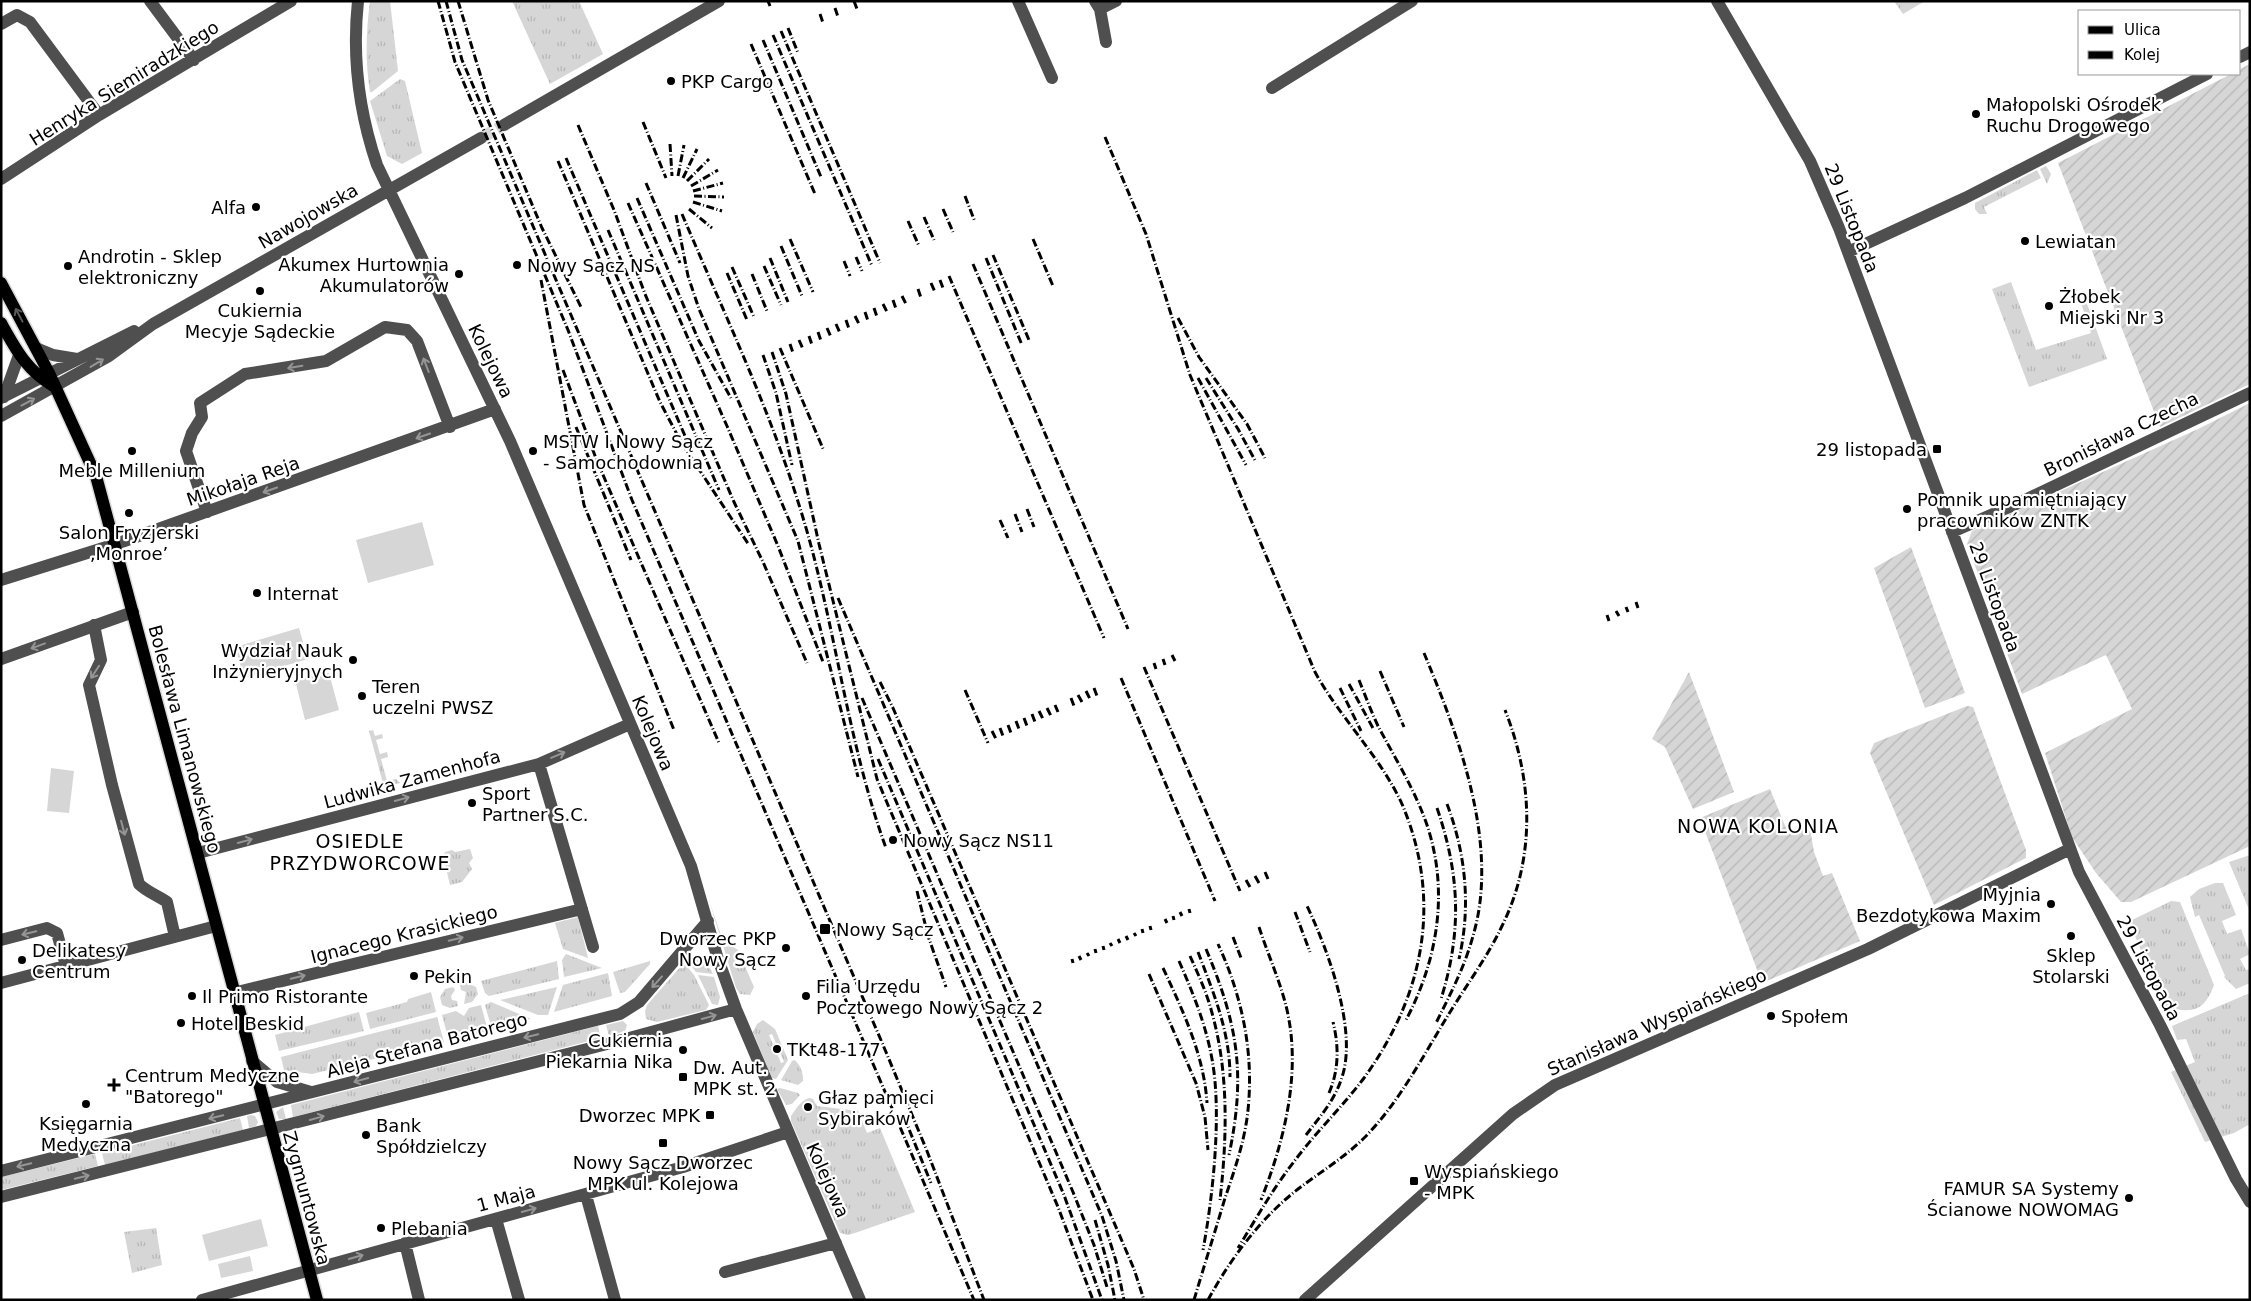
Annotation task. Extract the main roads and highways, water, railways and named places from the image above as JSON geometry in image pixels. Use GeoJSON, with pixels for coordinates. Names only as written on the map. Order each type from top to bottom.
{"type":"FeatureCollection","features":[{"type":"Feature","properties":{"kind":"main road"},"geometry":{"type":"LineString","coordinates":[[1,283],[36,348],[43,375]]}},
{"type":"Feature","properties":{"kind":"main road"},"geometry":{"type":"LineString","coordinates":[[1,323],[19,355],[43,375]]}},
{"type":"Feature","properties":{"kind":"main road","name":"Bolesława Limanowskiego"},"geometry":{"type":"LineString","coordinates":[[43,375],[55,387],[96,476],[116,544],[263,1105]]}},
{"type":"Feature","properties":{"kind":"main road","name":"Zygmuntowska"},"geometry":{"type":"LineString","coordinates":[[263,1105],[317,1300]]}},
{"type":"Feature","properties":{"kind":"tunnel"},"geometry":{"type":"LineString","coordinates":[[481,138],[504,125]]}},
{"type":"Feature","properties":{"kind":"railway"},"geometry":{"type":"LineString","coordinates":[[438,1],[455,62],[568,330],[632,500],[974,1300]]}},
{"type":"Feature","properties":{"kind":"railway"},"geometry":{"type":"LineString","coordinates":[[446,1],[462,60],[886,1052],[927,1151],[984,1300]]}},
{"type":"Feature","properties":{"kind":"railway"},"geometry":{"type":"LineString","coordinates":[[458,1],[488,100],[542,228],[581,307]]}},
{"type":"Feature","properties":{"kind":"railway"},"geometry":{"type":"LineString","coordinates":[[768,1],[770,6]]}},
{"type":"Feature","properties":{"kind":"railway"},"geometry":{"type":"LineString","coordinates":[[854,1],[857,9]]}},
{"type":"Feature","properties":{"kind":"railway"},"geometry":{"type":"LineString","coordinates":[[835,8],[838,17]]}},
{"type":"Feature","properties":{"kind":"railway"},"geometry":{"type":"LineString","coordinates":[[820,14],[823,23]]}},
{"type":"Feature","properties":{"kind":"railway"},"geometry":{"type":"LineString","coordinates":[[788,28],[798,53]]}},
{"type":"Feature","properties":{"kind":"railway"},"geometry":{"type":"LineString","coordinates":[[781,31],[880,263]]}},
{"type":"Feature","properties":{"kind":"railway"},"geometry":{"type":"LineString","coordinates":[[773,35],[872,266]]}},
{"type":"Feature","properties":{"kind":"railway"},"geometry":{"type":"LineString","coordinates":[[763,40],[821,177]]}},
{"type":"Feature","properties":{"kind":"railway"},"geometry":{"type":"LineString","coordinates":[[751,44],[815,194]]}},
{"type":"Feature","properties":{"kind":"railway"},"geometry":{"type":"LineString","coordinates":[[643,122],[666,178]]}},
{"type":"Feature","properties":{"kind":"railway"},"geometry":{"type":"LineString","coordinates":[[578,125],[614,210],[645,294],[734,502],[763,562],[807,663]]}},
{"type":"Feature","properties":{"kind":"railway"},"geometry":{"type":"LineString","coordinates":[[1105,137],[1146,234],[1190,375],[1315,672],[1393,786],[1402,804],[1415,840],[1422,876],[1424,911],[1421,946],[1413,980],[1401,1014],[1385,1046],[1364,1078],[1288,1170],[1238,1248]]}},
{"type":"Feature","properties":{"kind":"railway"},"geometry":{"type":"LineString","coordinates":[[670,144],[672,176]]}},
{"type":"Feature","properties":{"kind":"railway"},"geometry":{"type":"LineString","coordinates":[[678,176],[684,145]]}},
{"type":"Feature","properties":{"kind":"railway"},"geometry":{"type":"LineString","coordinates":[[683,178],[697,149]]}},
{"type":"Feature","properties":{"kind":"railway"},"geometry":{"type":"LineString","coordinates":[[566,158],[685,436]]}},
{"type":"Feature","properties":{"kind":"railway"},"geometry":{"type":"LineString","coordinates":[[687,181],[709,159]]}},
{"type":"Feature","properties":{"kind":"railway"},"geometry":{"type":"LineString","coordinates":[[558,161],[660,402],[681,442],[749,545]]}},
{"type":"Feature","properties":{"kind":"railway"},"geometry":{"type":"LineString","coordinates":[[691,186],[718,170]]}},
{"type":"Feature","properties":{"kind":"railway"},"geometry":{"type":"LineString","coordinates":[[646,183],[680,263]]}},
{"type":"Feature","properties":{"kind":"railway"},"geometry":{"type":"LineString","coordinates":[[693,191],[723,183]]}},
{"type":"Feature","properties":{"kind":"railway"},"geometry":{"type":"LineString","coordinates":[[694,196],[724,197]]}},
{"type":"Feature","properties":{"kind":"railway"},"geometry":{"type":"LineString","coordinates":[[965,196],[975,222]]}},
{"type":"Feature","properties":{"kind":"railway"},"geometry":{"type":"LineString","coordinates":[[637,198],[699,341],[731,398]]}},
{"type":"Feature","properties":{"kind":"railway"},"geometry":{"type":"LineString","coordinates":[[693,202],[722,211]]}},
{"type":"Feature","properties":{"kind":"railway"},"geometry":{"type":"LineString","coordinates":[[628,203],[778,546],[823,662]]}},
{"type":"Feature","properties":{"kind":"railway"},"geometry":{"type":"LineString","coordinates":[[689,209],[712,228]]}},
{"type":"Feature","properties":{"kind":"railway"},"geometry":{"type":"LineString","coordinates":[[943,209],[953,232]]}},
{"type":"Feature","properties":{"kind":"railway"},"geometry":{"type":"LineString","coordinates":[[682,214],[760,396],[788,470],[823,592],[850,721],[872,806],[886,848]]}},
{"type":"Feature","properties":{"kind":"railway"},"geometry":{"type":"LineString","coordinates":[[676,215],[688,276],[699,309],[798,541],[858,777]]}},
{"type":"Feature","properties":{"kind":"railway"},"geometry":{"type":"LineString","coordinates":[[924,217],[934,240]]}},
{"type":"Feature","properties":{"kind":"railway"},"geometry":{"type":"LineString","coordinates":[[908,221],[919,246]]}},
{"type":"Feature","properties":{"kind":"railway"},"geometry":{"type":"LineString","coordinates":[[608,230],[719,490]]}},
{"type":"Feature","properties":{"kind":"railway"},"geometry":{"type":"LineString","coordinates":[[790,239],[813,292]]}},
{"type":"Feature","properties":{"kind":"railway"},"geometry":{"type":"LineString","coordinates":[[1033,239],[1053,286]]}},
{"type":"Feature","properties":{"kind":"railway"},"geometry":{"type":"LineString","coordinates":[[781,246],[802,296]]}},
{"type":"Feature","properties":{"kind":"railway"},"geometry":{"type":"LineString","coordinates":[[993,255],[1029,340]]}},
{"type":"Feature","properties":{"kind":"railway"},"geometry":{"type":"LineString","coordinates":[[856,257],[862,271]]}},
{"type":"Feature","properties":{"kind":"railway"},"geometry":{"type":"LineString","coordinates":[[770,258],[788,302]]}},
{"type":"Feature","properties":{"kind":"railway"},"geometry":{"type":"LineString","coordinates":[[986,258],[1022,345]]}},
{"type":"Feature","properties":{"kind":"railway"},"geometry":{"type":"LineString","coordinates":[[844,261],[850,276]]}},
{"type":"Feature","properties":{"kind":"railway"},"geometry":{"type":"LineString","coordinates":[[973,264],[1128,629]]}},
{"type":"Feature","properties":{"kind":"railway"},"geometry":{"type":"LineString","coordinates":[[764,266],[781,305]]}},
{"type":"Feature","properties":{"kind":"railway"},"geometry":{"type":"LineString","coordinates":[[732,267],[754,317]]}},
{"type":"Feature","properties":{"kind":"railway"},"geometry":{"type":"LineString","coordinates":[[727,273],[747,320]]}},
{"type":"Feature","properties":{"kind":"railway"},"geometry":{"type":"LineString","coordinates":[[752,274],[767,311]]}},
{"type":"Feature","properties":{"kind":"railway"},"geometry":{"type":"LineString","coordinates":[[949,276],[1104,638]]}},
{"type":"Feature","properties":{"kind":"railway"},"geometry":{"type":"LineString","coordinates":[[541,280],[584,505],[674,730]]}},
{"type":"Feature","properties":{"kind":"railway"},"geometry":{"type":"LineString","coordinates":[[940,280],[943,288]]}},
{"type":"Feature","properties":{"kind":"railway"},"geometry":{"type":"LineString","coordinates":[[931,283],[935,292]]}},
{"type":"Feature","properties":{"kind":"railway"},"geometry":{"type":"LineString","coordinates":[[918,289],[921,298]]}},
{"type":"Feature","properties":{"kind":"railway"},"geometry":{"type":"LineString","coordinates":[[902,296],[906,304]]}},
{"type":"Feature","properties":{"kind":"railway"},"geometry":{"type":"LineString","coordinates":[[893,300],[896,309]]}},
{"type":"Feature","properties":{"kind":"railway"},"geometry":{"type":"LineString","coordinates":[[883,304],[887,312]]}},
{"type":"Feature","properties":{"kind":"railway"},"geometry":{"type":"LineString","coordinates":[[874,308],[877,317]]}},
{"type":"Feature","properties":{"kind":"railway"},"geometry":{"type":"LineString","coordinates":[[865,312],[868,321]]}},
{"type":"Feature","properties":{"kind":"railway"},"geometry":{"type":"LineString","coordinates":[[855,316],[859,324]]}},
{"type":"Feature","properties":{"kind":"railway"},"geometry":{"type":"LineString","coordinates":[[1178,318],[1199,357],[1247,424],[1265,458]]}},
{"type":"Feature","properties":{"kind":"railway"},"geometry":{"type":"LineString","coordinates":[[846,320],[849,329]]}},
{"type":"Feature","properties":{"kind":"railway"},"geometry":{"type":"LineString","coordinates":[[836,324],[840,333]]}},
{"type":"Feature","properties":{"kind":"railway"},"geometry":{"type":"LineString","coordinates":[[827,328],[831,337]]}},
{"type":"Feature","properties":{"kind":"railway"},"geometry":{"type":"LineString","coordinates":[[818,332],[821,341]]}},
{"type":"Feature","properties":{"kind":"railway"},"geometry":{"type":"LineString","coordinates":[[809,336],[812,345]]}},
{"type":"Feature","properties":{"kind":"railway"},"geometry":{"type":"LineString","coordinates":[[799,340],[803,349]]}},
{"type":"Feature","properties":{"kind":"railway"},"geometry":{"type":"LineString","coordinates":[[790,344],[793,353]]}},
{"type":"Feature","properties":{"kind":"railway"},"geometry":{"type":"LineString","coordinates":[[780,348],[824,451]]}},
{"type":"Feature","properties":{"kind":"railway"},"geometry":{"type":"LineString","coordinates":[[772,352],[786,394],[819,544],[877,779],[1058,1207],[1093,1300]]}},
{"type":"Feature","properties":{"kind":"railway"},"geometry":{"type":"LineString","coordinates":[[763,355],[776,393],[792,465]]}},
{"type":"Feature","properties":{"kind":"railway"},"geometry":{"type":"LineString","coordinates":[[563,370],[597,461],[719,743]]}},
{"type":"Feature","properties":{"kind":"railway"},"geometry":{"type":"LineString","coordinates":[[1198,378],[1246,465]]}},
{"type":"Feature","properties":{"kind":"railway"},"geometry":{"type":"LineString","coordinates":[[1206,378],[1256,462]]}},
{"type":"Feature","properties":{"kind":"railway"},"geometry":{"type":"LineString","coordinates":[[576,427],[631,560]]}},
{"type":"Feature","properties":{"kind":"railway"},"geometry":{"type":"LineString","coordinates":[[1027,509],[1034,527]]}},
{"type":"Feature","properties":{"kind":"railway"},"geometry":{"type":"LineString","coordinates":[[1015,514],[1022,532]]}},
{"type":"Feature","properties":{"kind":"railway"},"geometry":{"type":"LineString","coordinates":[[1000,520],[1008,538]]}},
{"type":"Feature","properties":{"kind":"railway"},"geometry":{"type":"LineString","coordinates":[[838,598],[1102,1216],[1116,1261],[1124,1300]]}},
{"type":"Feature","properties":{"kind":"railway"},"geometry":{"type":"LineString","coordinates":[[1636,602],[1638,608]]}},
{"type":"Feature","properties":{"kind":"railway"},"geometry":{"type":"LineString","coordinates":[[1626,607],[1628,612]]}},
{"type":"Feature","properties":{"kind":"railway"},"geometry":{"type":"LineString","coordinates":[[1616,611],[1619,616]]}},
{"type":"Feature","properties":{"kind":"railway"},"geometry":{"type":"LineString","coordinates":[[1607,615],[1609,621]]}},
{"type":"Feature","properties":{"kind":"railway"},"geometry":{"type":"LineString","coordinates":[[1424,653],[1462,755],[1479,829],[1482,865],[1480,901],[1470,947],[1452,991],[1436,1023]]}},
{"type":"Feature","properties":{"kind":"railway"},"geometry":{"type":"LineString","coordinates":[[1172,655],[1175,661]]}},
{"type":"Feature","properties":{"kind":"railway"},"geometry":{"type":"LineString","coordinates":[[1163,659],[1165,665]]}},
{"type":"Feature","properties":{"kind":"railway"},"geometry":{"type":"LineString","coordinates":[[1154,663],[1156,669]]}},
{"type":"Feature","properties":{"kind":"railway"},"geometry":{"type":"LineString","coordinates":[[1144,667],[1240,891]]}},
{"type":"Feature","properties":{"kind":"railway"},"geometry":{"type":"LineString","coordinates":[[1380,671],[1404,727]]}},
{"type":"Feature","properties":{"kind":"railway"},"geometry":{"type":"LineString","coordinates":[[1121,678],[1215,901]]}},
{"type":"Feature","properties":{"kind":"railway"},"geometry":{"type":"LineString","coordinates":[[1359,680],[1378,726],[1417,799],[1434,850],[1438,875],[1437,924],[1433,949],[1417,997],[1406,1020]]}},
{"type":"Feature","properties":{"kind":"railway"},"geometry":{"type":"LineString","coordinates":[[880,682],[893,708],[1134,1269],[1144,1300]]}},
{"type":"Feature","properties":{"kind":"railway"},"geometry":{"type":"LineString","coordinates":[[1349,684],[1374,730]]}},
{"type":"Feature","properties":{"kind":"railway"},"geometry":{"type":"LineString","coordinates":[[1094,688],[1097,696]]}},
{"type":"Feature","properties":{"kind":"railway"},"geometry":{"type":"LineString","coordinates":[[1340,688],[1361,731]]}},
{"type":"Feature","properties":{"kind":"railway"},"geometry":{"type":"LineString","coordinates":[[965,690],[988,743]]}},
{"type":"Feature","properties":{"kind":"railway"},"geometry":{"type":"LineString","coordinates":[[1086,691],[1090,699]]}},
{"type":"Feature","properties":{"kind":"railway"},"geometry":{"type":"LineString","coordinates":[[1078,695],[1082,702]]}},
{"type":"Feature","properties":{"kind":"railway"},"geometry":{"type":"LineString","coordinates":[[862,698],[1073,1192],[1094,1245],[1107,1287]]}},
{"type":"Feature","properties":{"kind":"railway"},"geometry":{"type":"LineString","coordinates":[[1071,698],[1074,706]]}},
{"type":"Feature","properties":{"kind":"railway"},"geometry":{"type":"LineString","coordinates":[[1055,705],[1058,712]]}},
{"type":"Feature","properties":{"kind":"railway"},"geometry":{"type":"LineString","coordinates":[[1047,708],[1051,716]]}},
{"type":"Feature","properties":{"kind":"railway"},"geometry":{"type":"LineString","coordinates":[[1208,1300],[1233,1259],[1264,1221],[1296,1191],[1355,1147],[1388,1111],[1496,938],[1513,900],[1521,873],[1527,819],[1521,764],[1505,710]]}},
{"type":"Feature","properties":{"kind":"railway"},"geometry":{"type":"LineString","coordinates":[[1039,711],[1043,719]]}},
{"type":"Feature","properties":{"kind":"railway"},"geometry":{"type":"LineString","coordinates":[[1032,714],[1035,722]]}},
{"type":"Feature","properties":{"kind":"railway"},"geometry":{"type":"LineString","coordinates":[[1024,718],[1027,726]]}},
{"type":"Feature","properties":{"kind":"railway"},"geometry":{"type":"LineString","coordinates":[[1016,721],[1019,729]]}},
{"type":"Feature","properties":{"kind":"railway"},"geometry":{"type":"LineString","coordinates":[[1008,725],[1011,733]]}},
{"type":"Feature","properties":{"kind":"railway"},"geometry":{"type":"LineString","coordinates":[[1000,728],[1003,736]]}},
{"type":"Feature","properties":{"kind":"railway"},"geometry":{"type":"LineString","coordinates":[[992,731],[996,739]]}},
{"type":"Feature","properties":{"kind":"railway"},"geometry":{"type":"LineString","coordinates":[[878,759],[1064,1195],[1102,1300]]}},
{"type":"Feature","properties":{"kind":"railway"},"geometry":{"type":"LineString","coordinates":[[1447,804],[1459,842],[1465,881],[1465,920],[1459,959]]}},
{"type":"Feature","properties":{"kind":"railway"},"geometry":{"type":"LineString","coordinates":[[1437,808],[1450,857],[1454,880],[1455,904],[1452,950],[1441,999]]}},
{"type":"Feature","properties":{"kind":"railway"},"geometry":{"type":"LineString","coordinates":[[1265,872],[1268,879]]}},
{"type":"Feature","properties":{"kind":"railway"},"geometry":{"type":"LineString","coordinates":[[1255,876],[1259,883]]}},
{"type":"Feature","properties":{"kind":"railway"},"geometry":{"type":"LineString","coordinates":[[1246,880],[1250,887]]}},
{"type":"Feature","properties":{"kind":"railway"},"geometry":{"type":"LineString","coordinates":[[917,891],[928,936],[946,987]]}},
{"type":"Feature","properties":{"kind":"railway"},"geometry":{"type":"LineString","coordinates":[[1306,1135],[1326,1109],[1338,1088],[1346,1061],[1344,1016],[1339,992],[1324,945],[1307,906]]}},
{"type":"Feature","properties":{"kind":"railway"},"geometry":{"type":"LineString","coordinates":[[1189,909],[1190,913]]}},
{"type":"Feature","properties":{"kind":"railway"},"geometry":{"type":"LineString","coordinates":[[1180,912],[1182,916]]}},
{"type":"Feature","properties":{"kind":"railway"},"geometry":{"type":"LineString","coordinates":[[1295,912],[1310,952]]}},
{"type":"Feature","properties":{"kind":"railway"},"geometry":{"type":"LineString","coordinates":[[1173,916],[1174,920]]}},
{"type":"Feature","properties":{"kind":"railway"},"geometry":{"type":"LineString","coordinates":[[1165,919],[1167,923]]}},
{"type":"Feature","properties":{"kind":"railway"},"geometry":{"type":"LineString","coordinates":[[1150,926],[1151,930]]}},
{"type":"Feature","properties":{"kind":"railway"},"geometry":{"type":"LineString","coordinates":[[1259,927],[1285,1002],[1292,1052],[1292,1078],[1284,1128],[1270,1177],[1261,1200]]}},
{"type":"Feature","properties":{"kind":"railway"},"geometry":{"type":"LineString","coordinates":[[1142,929],[1143,933]]}},
{"type":"Feature","properties":{"kind":"railway"},"geometry":{"type":"LineString","coordinates":[[1126,936],[1128,940]]}},
{"type":"Feature","properties":{"kind":"railway"},"geometry":{"type":"LineString","coordinates":[[1233,937],[1241,958]]}},
{"type":"Feature","properties":{"kind":"railway"},"geometry":{"type":"LineString","coordinates":[[1118,939],[1120,943]]}},
{"type":"Feature","properties":{"kind":"railway"},"geometry":{"type":"LineString","coordinates":[[1194,1300],[1239,1154],[1248,1110],[1249,1067],[1244,1025],[1234,984],[1218,944]]}},
{"type":"Feature","properties":{"kind":"railway"},"geometry":{"type":"LineString","coordinates":[[1103,946],[1104,950]]}},
{"type":"Feature","properties":{"kind":"railway"},"geometry":{"type":"LineString","coordinates":[[1095,949],[1096,953]]}},
{"type":"Feature","properties":{"kind":"railway"},"geometry":{"type":"LineString","coordinates":[[1206,949],[1225,1002],[1236,1050],[1238,1074],[1237,1099],[1229,1155]]}},
{"type":"Feature","properties":{"kind":"railway"},"geometry":{"type":"LineString","coordinates":[[1198,952],[1220,1013],[1227,1044],[1230,1077]]}},
{"type":"Feature","properties":{"kind":"railway"},"geometry":{"type":"LineString","coordinates":[[1079,956],[1081,960]]}},
{"type":"Feature","properties":{"kind":"railway"},"geometry":{"type":"LineString","coordinates":[[1190,956],[1210,1006],[1218,1036],[1224,1082],[1225,1130],[1220,1200]]}},
{"type":"Feature","properties":{"kind":"railway"},"geometry":{"type":"LineString","coordinates":[[1072,959],[1073,963]]}},
{"type":"Feature","properties":{"kind":"railway"},"geometry":{"type":"LineString","coordinates":[[1179,961],[1203,1021],[1215,1080],[1215,1154],[1203,1250]]}},
{"type":"Feature","properties":{"kind":"railway"},"geometry":{"type":"LineString","coordinates":[[1163,968],[1185,1017],[1197,1051],[1202,1068],[1207,1103]]}},
{"type":"Feature","properties":{"kind":"railway"},"geometry":{"type":"LineString","coordinates":[[1149,974],[1196,1083],[1205,1117],[1208,1150]]}},
{"type":"Feature","properties":{"kind":"railway"},"geometry":{"type":"LineString","coordinates":[[1329,1093],[1335,1076],[1337,1058],[1333,1022]]}},
{"type":"Feature","properties":{"kind":"railway"},"geometry":{"type":"LineString","coordinates":[[904,1117],[931,1183]]}},
{"type":"Feature","properties":{"kind":"railway"},"geometry":{"type":"LineString","coordinates":[[1095,1220],[1108,1265],[1115,1300]]}},
{"type":"Feature","properties":{"kind":"place","name":"PKP Cargo"},"geometry":{"type":"Point","coordinates":[671,81]}},
{"type":"Feature","properties":{"kind":"place","name":"Małopolski Ośrodek Ruchu Drogowego"},"geometry":{"type":"Point","coordinates":[1976,114]}},
{"type":"Feature","properties":{"kind":"place","name":"Alfa"},"geometry":{"type":"Point","coordinates":[256,207]}},
{"type":"Feature","properties":{"kind":"place","name":"Lewiatan"},"geometry":{"type":"Point","coordinates":[2025,241]}},
{"type":"Feature","properties":{"kind":"place","name":"Nowy Sącz NS"},"geometry":{"type":"Point","coordinates":[517,265]}},
{"type":"Feature","properties":{"kind":"place","name":"Androtin - Sklep elektroniczny"},"geometry":{"type":"Point","coordinates":[68,266]}},
{"type":"Feature","properties":{"kind":"place","name":"Akumex Hurtownia Akumulatorów"},"geometry":{"type":"Point","coordinates":[459,274]}},
{"type":"Feature","properties":{"kind":"place","name":"Cukiernia Mecyje Sądeckie"},"geometry":{"type":"Point","coordinates":[260,291]}},
{"type":"Feature","properties":{"kind":"place","name":"Żłobek Miejski Nr 3"},"geometry":{"type":"Point","coordinates":[2049,306]}},
{"type":"Feature","properties":{"kind":"place","name":"29 listopada"},"geometry":{"type":"Point","coordinates":[1937,449]}},
{"type":"Feature","properties":{"kind":"place","name":"Meble Millenium"},"geometry":{"type":"Point","coordinates":[132,451]}},
{"type":"Feature","properties":{"kind":"place","name":"MSTW I Nowy Sącz - Samochodownia"},"geometry":{"type":"Point","coordinates":[533,451]}},
{"type":"Feature","properties":{"kind":"place","name":"Pomnik upamiętniający pracowników ZNTK"},"geometry":{"type":"Point","coordinates":[1907,509]}},
{"type":"Feature","properties":{"kind":"place","name":"Salon Fryzjerski ‚Monroe’"},"geometry":{"type":"Point","coordinates":[129,513]}},
{"type":"Feature","properties":{"kind":"place","name":"Internat"},"geometry":{"type":"Point","coordinates":[257,593]}},
{"type":"Feature","properties":{"kind":"place","name":"Wydział Nauk Inżynieryjnych"},"geometry":{"type":"Point","coordinates":[353,660]}},
{"type":"Feature","properties":{"kind":"place","name":"Teren uczelni PWSZ"},"geometry":{"type":"Point","coordinates":[362,696]}},
{"type":"Feature","properties":{"kind":"place","name":"Sport Partner S.C."},"geometry":{"type":"Point","coordinates":[472,803]}},
{"type":"Feature","properties":{"kind":"place","name":"Nowy Sącz NS11"},"geometry":{"type":"Point","coordinates":[893,840]}},
{"type":"Feature","properties":{"kind":"place","name":"Myjnia Bezdotykowa Maxim"},"geometry":{"type":"Point","coordinates":[2051,904]}},
{"type":"Feature","properties":{"kind":"place","name":"Nowy Sącz"},"geometry":{"type":"Point","coordinates":[825,929]}},
{"type":"Feature","properties":{"kind":"place","name":"Sklep Stolarski"},"geometry":{"type":"Point","coordinates":[2071,936]}},
{"type":"Feature","properties":{"kind":"place","name":"Dworzec PKP Nowy Sącz"},"geometry":{"type":"Point","coordinates":[786,948]}},
{"type":"Feature","properties":{"kind":"place","name":"Delikatesy Centrum"},"geometry":{"type":"Point","coordinates":[22,960]}},
{"type":"Feature","properties":{"kind":"place","name":"Pekin"},"geometry":{"type":"Point","coordinates":[414,976]}},
{"type":"Feature","properties":{"kind":"place","name":"Il Primo Ristorante"},"geometry":{"type":"Point","coordinates":[192,996]}},
{"type":"Feature","properties":{"kind":"place","name":"Filia Urzędu Pocztowego Nowy Sącz 2"},"geometry":{"type":"Point","coordinates":[806,996]}},
{"type":"Feature","properties":{"kind":"place","name":"Społem"},"geometry":{"type":"Point","coordinates":[1771,1016]}},
{"type":"Feature","properties":{"kind":"place","name":"Hotel Beskid"},"geometry":{"type":"Point","coordinates":[181,1023]}},
{"type":"Feature","properties":{"kind":"place","name":"TKt48-177"},"geometry":{"type":"Point","coordinates":[777,1049]}},
{"type":"Feature","properties":{"kind":"place","name":"Cukiernia Piekarnia Nika"},"geometry":{"type":"Point","coordinates":[683,1050]}},
{"type":"Feature","properties":{"kind":"place","name":"Dw. Aut. MPK st. 2"},"geometry":{"type":"Point","coordinates":[683,1077]}},
{"type":"Feature","properties":{"kind":"place","name":"Centrum Medyczne \"Batorego\""},"geometry":{"type":"Point","coordinates":[114,1085]}},
{"type":"Feature","properties":{"kind":"place","name":"Księgarnia Medyczna"},"geometry":{"type":"Point","coordinates":[86,1104]}},
{"type":"Feature","properties":{"kind":"place","name":"Głaz pamięci Sybiraków"},"geometry":{"type":"Point","coordinates":[808,1107]}},
{"type":"Feature","properties":{"kind":"place","name":"Dworzec MPK"},"geometry":{"type":"Point","coordinates":[710,1115]}},
{"type":"Feature","properties":{"kind":"place","name":"Bank Spółdzielczy"},"geometry":{"type":"Point","coordinates":[366,1135]}},
{"type":"Feature","properties":{"kind":"place","name":"Nowy Sącz Dworzec MPK ul. Kolejowa"},"geometry":{"type":"Point","coordinates":[663,1143]}},
{"type":"Feature","properties":{"kind":"place","name":"Wyspiańskiego - MPK"},"geometry":{"type":"Point","coordinates":[1414,1181]}},
{"type":"Feature","properties":{"kind":"place","name":"FAMUR SA Systemy Ścianowe NOWOMAG"},"geometry":{"type":"Point","coordinates":[2129,1198]}},
{"type":"Feature","properties":{"kind":"place","name":"Plebania"},"geometry":{"type":"Point","coordinates":[381,1228]}},
{"type":"Feature","properties":{"kind":"district","name":"NOWA KOLONIA"},"geometry":{"type":"Point","coordinates":[1758,826]}},
{"type":"Feature","properties":{"kind":"district","name":"OSIEDLE PRZYDWORCOWE"},"geometry":{"type":"Point","coordinates":[360,852]}}]}
